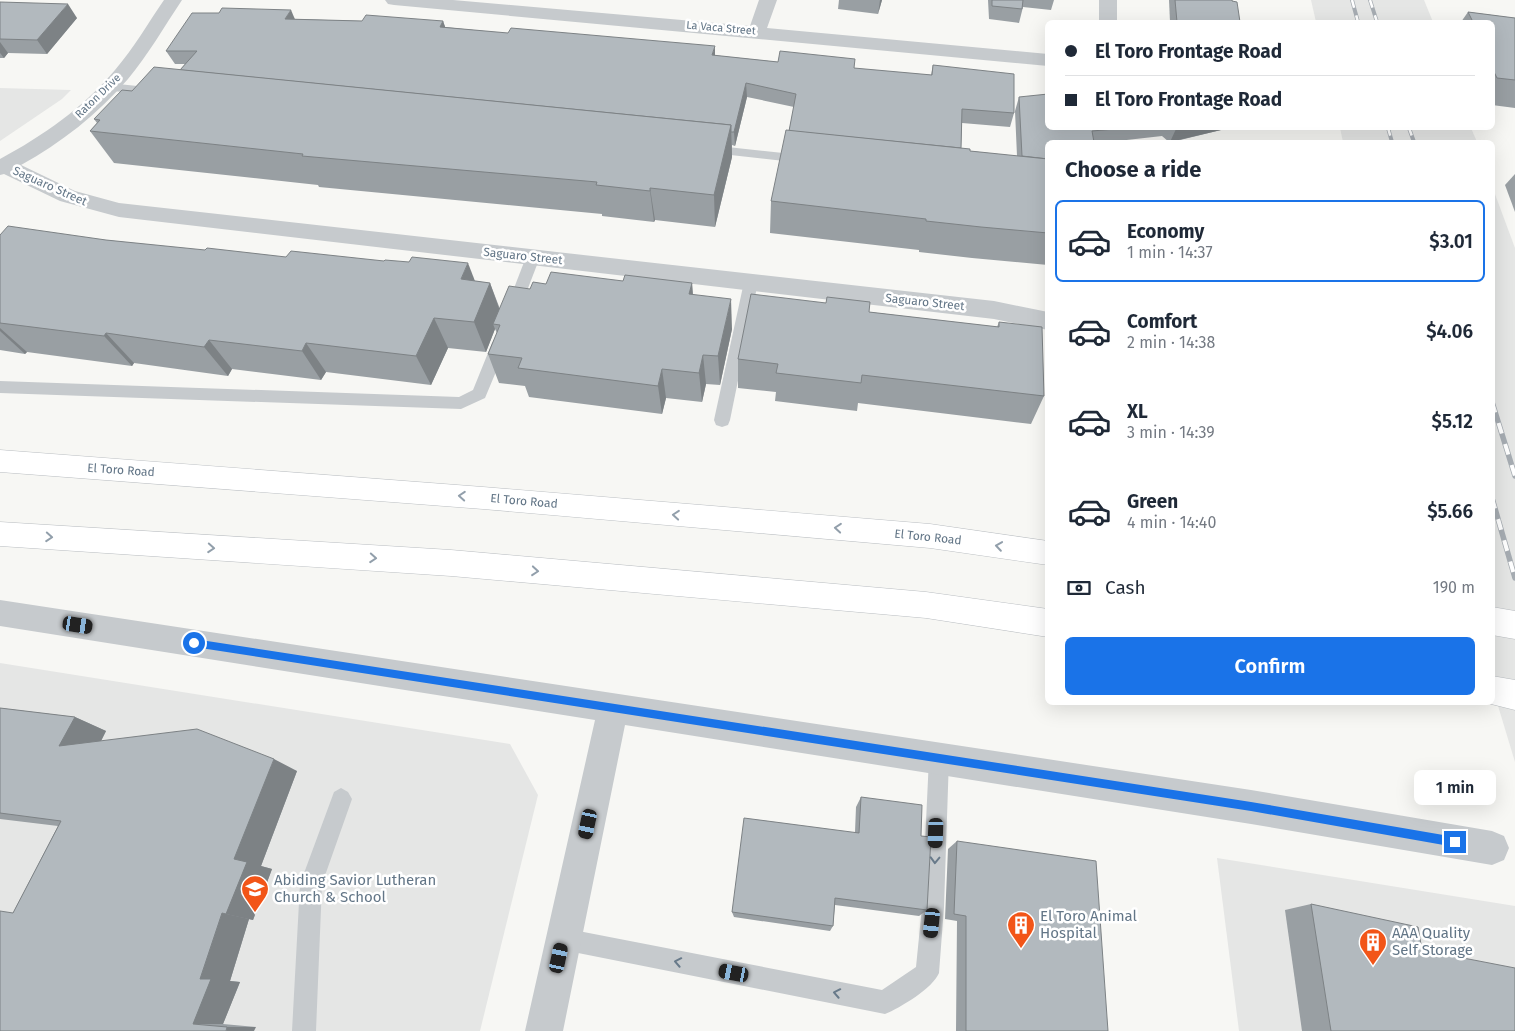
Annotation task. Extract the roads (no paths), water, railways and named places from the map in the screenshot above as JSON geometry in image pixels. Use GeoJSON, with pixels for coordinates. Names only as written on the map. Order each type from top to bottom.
{"type":"FeatureCollection","features":[{"type":"Feature","properties":{"kind":"main road","name":"El Toro Road"},"geometry":{"type":"LineString","coordinates":[[0,462],[483,498],[930,536],[1045,553]]}},
{"type":"Feature","properties":{"kind":"main road"},"geometry":{"type":"LineString","coordinates":[[0,534],[451,563],[926,605],[1045,623]]}},
{"type":"Feature","properties":{"kind":"main road"},"geometry":{"type":"LineString","coordinates":[[1495,622],[1515,625]]}},
{"type":"Feature","properties":{"kind":"main road"},"geometry":{"type":"LineString","coordinates":[[1495,692],[1515,695]]}},
{"type":"Feature","properties":{"kind":"street","name":"Raton Drive"},"geometry":{"type":"LineString","coordinates":[[2,167],[59,133],[109,88],[138,52],[173,0]]}},
{"type":"Feature","properties":{"kind":"street","name":"La Vaca Street"},"geometry":{"type":"LineString","coordinates":[[394,0],[424,1],[1045,60]]}},
{"type":"Feature","properties":{"kind":"street"},"geometry":{"type":"LineString","coordinates":[[757,32],[768,0]]}},
{"type":"Feature","properties":{"kind":"street"},"geometry":{"type":"LineString","coordinates":[[1108,0],[1108,20]]}},
{"type":"Feature","properties":{"kind":"street","name":"Saguaro Street"},"geometry":{"type":"LineString","coordinates":[[2,167],[68,196],[119,210],[994,310],[1045,320]]}},
{"type":"Feature","properties":{"kind":"street"},"geometry":{"type":"LineString","coordinates":[[0,613],[1251,806],[1492,848]]}},
{"type":"Feature","properties":{"kind":"street"},"geometry":{"type":"LineString","coordinates":[[544,1031],[612,708]]}},
{"type":"Feature","properties":{"kind":"lane"},"geometry":{"type":"LineString","coordinates":[[109,88],[168,94]]}},
{"type":"Feature","properties":{"kind":"lane"},"geometry":{"type":"LineString","coordinates":[[692,148],[810,160]]}},
{"type":"Feature","properties":{"kind":"lane"},"geometry":{"type":"LineString","coordinates":[[0,387],[461,403],[479,394],[533,258]]}},
{"type":"Feature","properties":{"kind":"lane"},"geometry":{"type":"LineString","coordinates":[[722,420],[751,282]]}},
{"type":"Feature","properties":{"kind":"lane"},"geometry":{"type":"LineString","coordinates":[[563,939],[885,1002],[927,973],[933,907],[939,758]]}},
{"type":"Feature","properties":{"kind":"lane"},"geometry":{"type":"LineString","coordinates":[[304,1031],[310,884],[341,799]]}},
{"type":"Feature","properties":{"kind":"railway"},"geometry":{"type":"LineString","coordinates":[[1352,0],[1357,20]]}},
{"type":"Feature","properties":{"kind":"railway"},"geometry":{"type":"LineString","coordinates":[[1370,0],[1376,20]]}},
{"type":"Feature","properties":{"kind":"railway"},"geometry":{"type":"LineString","coordinates":[[1389,130],[1391,140]]}},
{"type":"Feature","properties":{"kind":"railway"},"geometry":{"type":"LineString","coordinates":[[1410,130],[1413,140]]}},
{"type":"Feature","properties":{"kind":"railway"},"geometry":{"type":"LineString","coordinates":[[1495,412],[1515,476]]}},
{"type":"Feature","properties":{"kind":"railway"},"geometry":{"type":"LineString","coordinates":[[1495,508],[1515,578]]}},
{"type":"Feature","properties":{"kind":"place","name":"Abiding Savior Lutheran Church & School"},"geometry":{"type":"Point","coordinates":[255,913]}},
{"type":"Feature","properties":{"kind":"place","name":"El Toro Animal Hospital"},"geometry":{"type":"Point","coordinates":[1021,949]}},
{"type":"Feature","properties":{"kind":"place","name":"AAA Quality Self Storage"},"geometry":{"type":"Point","coordinates":[1373,966]}}]}
